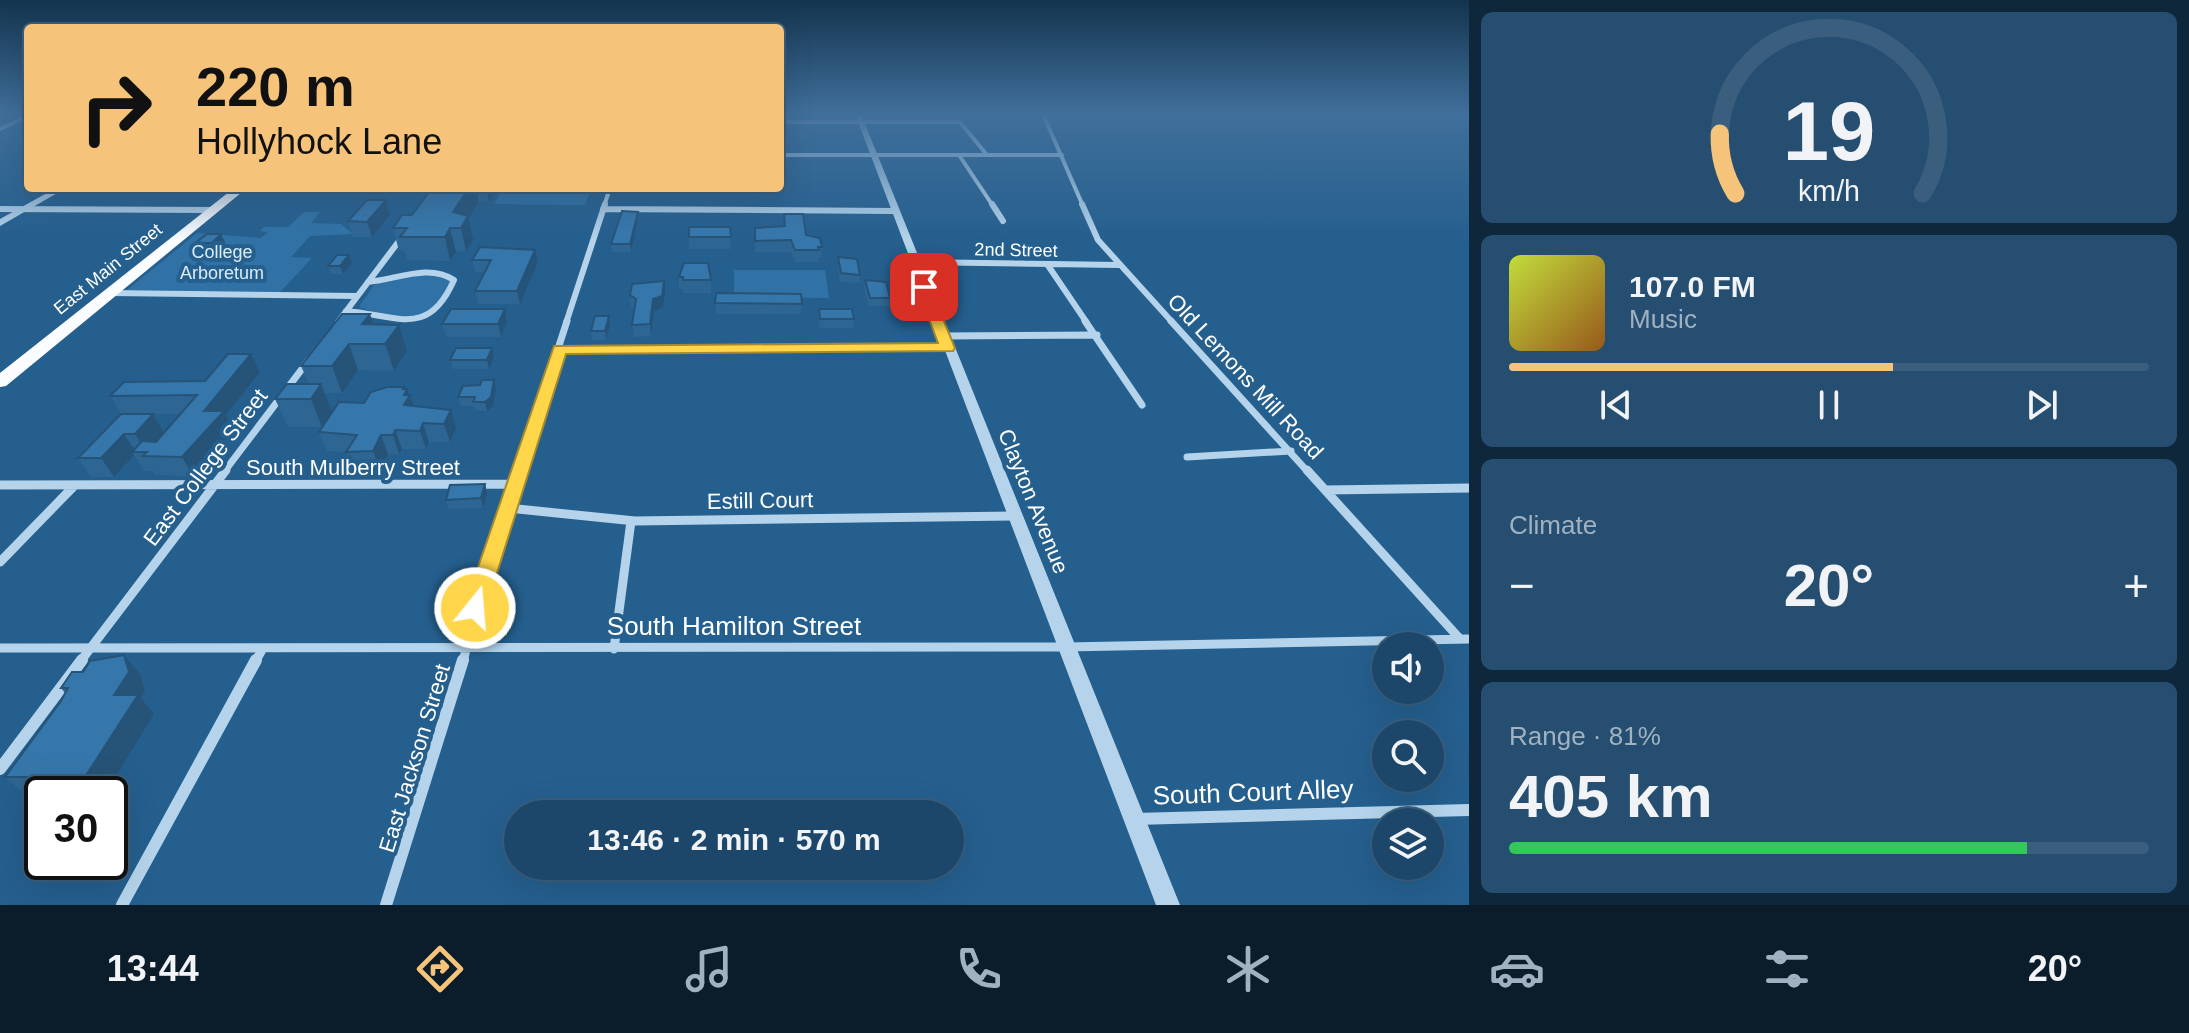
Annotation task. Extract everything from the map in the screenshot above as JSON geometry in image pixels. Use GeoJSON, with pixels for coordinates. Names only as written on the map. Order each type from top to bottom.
{"type":"FeatureCollection","features":[{"type":"Feature","properties":{"kind":"main road","name":"East Main Street"},"geometry":{"type":"LineString","coordinates":[[0,382],[236,192]]}},
{"type":"Feature","properties":{"kind":"street","name":"Clayton Avenue"},"geometry":{"type":"LineString","coordinates":[[872,156],[1168,905]]}},
{"type":"Feature","properties":{"kind":"street"},"geometry":{"type":"LineString","coordinates":[[960,156],[1003,221]]}},
{"type":"Feature","properties":{"kind":"street","name":"Old Lemons Mill Road"},"geometry":{"type":"LineString","coordinates":[[1062,156],[1090,226],[1118,265],[1464,639]]}},
{"type":"Feature","properties":{"kind":"street"},"geometry":{"type":"LineString","coordinates":[[0,223],[55,192]]}},
{"type":"Feature","properties":{"kind":"street","name":"East Jackson Street"},"geometry":{"type":"LineString","coordinates":[[386,905],[507,508],[609,192]]}},
{"type":"Feature","properties":{"kind":"street"},"geometry":{"type":"LineString","coordinates":[[0,209],[213,210]]}},
{"type":"Feature","properties":{"kind":"street"},"geometry":{"type":"LineString","coordinates":[[603,209],[894,211]]}},
{"type":"Feature","properties":{"kind":"street"},"geometry":{"type":"LineString","coordinates":[[333,329],[407,229]]}},
{"type":"Feature","properties":{"kind":"street","name":"2nd Street"},"geometry":{"type":"LineString","coordinates":[[914,262],[1118,265]]}},
{"type":"Feature","properties":{"kind":"street"},"geometry":{"type":"LineString","coordinates":[[1047,264],[1142,405]]}},
{"type":"Feature","properties":{"kind":"street"},"geometry":{"type":"LineString","coordinates":[[346,311],[396,321],[425,319],[441,307],[454,280],[440,272],[368,282]]}},
{"type":"Feature","properties":{"kind":"street"},"geometry":{"type":"LineString","coordinates":[[110,293],[357,296]]}},
{"type":"Feature","properties":{"kind":"street"},"geometry":{"type":"LineString","coordinates":[[559,349],[945,342],[1097,335]]}},
{"type":"Feature","properties":{"kind":"street","name":"East College Street"},"geometry":{"type":"LineString","coordinates":[[0,769],[314,353]]}},
{"type":"Feature","properties":{"kind":"street"},"geometry":{"type":"LineString","coordinates":[[1187,457],[1291,451]]}},
{"type":"Feature","properties":{"kind":"street","name":"South Mulberry Street"},"geometry":{"type":"LineString","coordinates":[[0,485],[515,484]]}},
{"type":"Feature","properties":{"kind":"street"},"geometry":{"type":"LineString","coordinates":[[0,562],[75,485]]}},
{"type":"Feature","properties":{"kind":"street"},"geometry":{"type":"LineString","coordinates":[[1326,490],[1469,488]]}},
{"type":"Feature","properties":{"kind":"street","name":"Estill Court"},"geometry":{"type":"LineString","coordinates":[[507,508],[631,521],[1014,516]]}},
{"type":"Feature","properties":{"kind":"street"},"geometry":{"type":"LineString","coordinates":[[614,649],[631,521]]}},
{"type":"Feature","properties":{"kind":"street","name":"South Hamilton Street"},"geometry":{"type":"LineString","coordinates":[[0,648],[1066,647],[1464,639]]}},
{"type":"Feature","properties":{"kind":"street"},"geometry":{"type":"LineString","coordinates":[[122,905],[262,650]]}},
{"type":"Feature","properties":{"kind":"street","name":"South Court Alley"},"geometry":{"type":"LineString","coordinates":[[1134,819],[1469,810]]}},
{"type":"Feature","properties":{"kind":"green space"},"geometry":{"type":"Polygon","coordinates":[[[501,192],[590,192],[585,205],[494,204],[501,192]]]}},
{"type":"Feature","properties":{"kind":"green space","name":"College Arboretum"},"geometry":{"type":"Polygon","coordinates":[[[304,212],[320,212],[311,223],[341,224],[353,234],[310,236],[291,257],[312,258],[280,292],[127,290],[197,233],[261,238],[268,232],[260,231],[264,227],[288,227],[304,212]]]}},
{"type":"Feature","properties":{"kind":"green space"},"geometry":{"type":"Polygon","coordinates":[[[734,270],[825,270],[829,298],[734,297],[734,270]]]}},
{"type":"Feature","properties":{"kind":"green space"},"geometry":{"type":"Polygon","coordinates":[[[420,275],[444,276],[451,281],[437,307],[426,315],[397,318],[359,307],[374,285],[420,275]]]}},
{"type":"Feature","properties":{"kind":"building"},"geometry":{"type":"Polygon","coordinates":[[[429,192],[466,192],[453,212],[468,216],[461,228],[450,228],[445,237],[400,237],[407,228],[393,228],[402,215],[412,215],[429,192]]]}},
{"type":"Feature","properties":{"kind":"building"},"geometry":{"type":"Polygon","coordinates":[[[367,200],[386,200],[367,222],[348,221],[367,200]]]}},
{"type":"Feature","properties":{"kind":"building"},"geometry":{"type":"Polygon","coordinates":[[[622,211],[638,212],[630,244],[611,244],[622,211]]]}},
{"type":"Feature","properties":{"kind":"building"},"geometry":{"type":"Polygon","coordinates":[[[784,214],[803,214],[806,235],[820,238],[822,247],[818,247],[819,250],[795,250],[791,240],[755,241],[755,228],[785,226],[784,214]]]}},
{"type":"Feature","properties":{"kind":"building"},"geometry":{"type":"Polygon","coordinates":[[[689,227],[730,227],[731,237],[689,237],[689,227]]]}},
{"type":"Feature","properties":{"kind":"building"},"geometry":{"type":"Polygon","coordinates":[[[207,234],[221,234],[212,243],[195,243],[207,234]]]}},
{"type":"Feature","properties":{"kind":"building"},"geometry":{"type":"Polygon","coordinates":[[[480,247],[535,250],[517,291],[475,291],[491,260],[472,260],[480,247]]]}},
{"type":"Feature","properties":{"kind":"building"},"geometry":{"type":"Polygon","coordinates":[[[337,255],[349,255],[340,266],[328,266],[337,255]]]}},
{"type":"Feature","properties":{"kind":"building"},"geometry":{"type":"Polygon","coordinates":[[[838,257],[857,259],[860,275],[841,273],[838,257]]]}},
{"type":"Feature","properties":{"kind":"building"},"geometry":{"type":"Polygon","coordinates":[[[684,263],[708,263],[711,280],[683,280],[679,277],[684,263]]]}},
{"type":"Feature","properties":{"kind":"building"},"geometry":{"type":"Polygon","coordinates":[[[865,280],[886,282],[890,298],[870,298],[865,280]]]}},
{"type":"Feature","properties":{"kind":"building"},"geometry":{"type":"Polygon","coordinates":[[[664,281],[662,296],[653,299],[650,324],[632,325],[636,299],[630,295],[632,284],[664,281]]]}},
{"type":"Feature","properties":{"kind":"building"},"geometry":{"type":"Polygon","coordinates":[[[716,293],[801,294],[802,304],[715,303],[716,293]]]}},
{"type":"Feature","properties":{"kind":"building"},"geometry":{"type":"Polygon","coordinates":[[[451,309],[505,309],[498,324],[442,324],[451,309]]]}},
{"type":"Feature","properties":{"kind":"building"},"geometry":{"type":"Polygon","coordinates":[[[819,309],[852,309],[854,319],[820,319],[819,309]]]}},
{"type":"Feature","properties":{"kind":"building"},"geometry":{"type":"Polygon","coordinates":[[[342,314],[370,314],[362,324],[399,325],[385,344],[349,344],[332,366],[301,366],[342,314]]]}},
{"type":"Feature","properties":{"kind":"building"},"geometry":{"type":"Polygon","coordinates":[[[595,316],[609,316],[605,331],[591,331],[595,316]]]}},
{"type":"Feature","properties":{"kind":"building"},"geometry":{"type":"Polygon","coordinates":[[[456,348],[492,348],[487,360],[450,360],[456,348]]]}},
{"type":"Feature","properties":{"kind":"building"},"geometry":{"type":"Polygon","coordinates":[[[228,354],[251,354],[204,411],[224,411],[182,457],[143,456],[147,452],[132,452],[142,441],[156,442],[197,395],[110,396],[124,382],[205,381],[228,354]]]}},
{"type":"Feature","properties":{"kind":"building"},"geometry":{"type":"Polygon","coordinates":[[[482,380],[494,380],[491,397],[485,402],[473,402],[475,397],[458,397],[463,386],[480,385],[482,380]]]}},
{"type":"Feature","properties":{"kind":"building"},"geometry":{"type":"Polygon","coordinates":[[[287,384],[321,384],[311,399],[275,399],[287,384]]]}},
{"type":"Feature","properties":{"kind":"building"},"geometry":{"type":"Polygon","coordinates":[[[387,387],[407,389],[404,395],[410,395],[404,405],[451,410],[444,424],[423,423],[420,431],[395,430],[393,435],[381,435],[373,451],[346,452],[357,435],[319,432],[339,402],[364,403],[371,392],[387,387]]]}},
{"type":"Feature","properties":{"kind":"building"},"geometry":{"type":"Polygon","coordinates":[[[121,414],[153,414],[135,434],[124,434],[101,458],[78,458],[121,414]]]}},
{"type":"Feature","properties":{"kind":"building"},"geometry":{"type":"Polygon","coordinates":[[[485,484],[481,498],[446,500],[450,485],[485,484]]]}},
{"type":"Feature","properties":{"kind":"building"},"geometry":{"type":"Polygon","coordinates":[[[124,655],[129,672],[114,695],[138,695],[86,776],[5,777],[61,701],[68,688],[61,688],[72,672],[83,672],[90,661],[124,655]]]}},
{"type":"Feature","properties":{"kind":"route"},"geometry":{"type":"LineString","coordinates":[[475,608],[559,349],[948,348],[924,287]]}}]}
